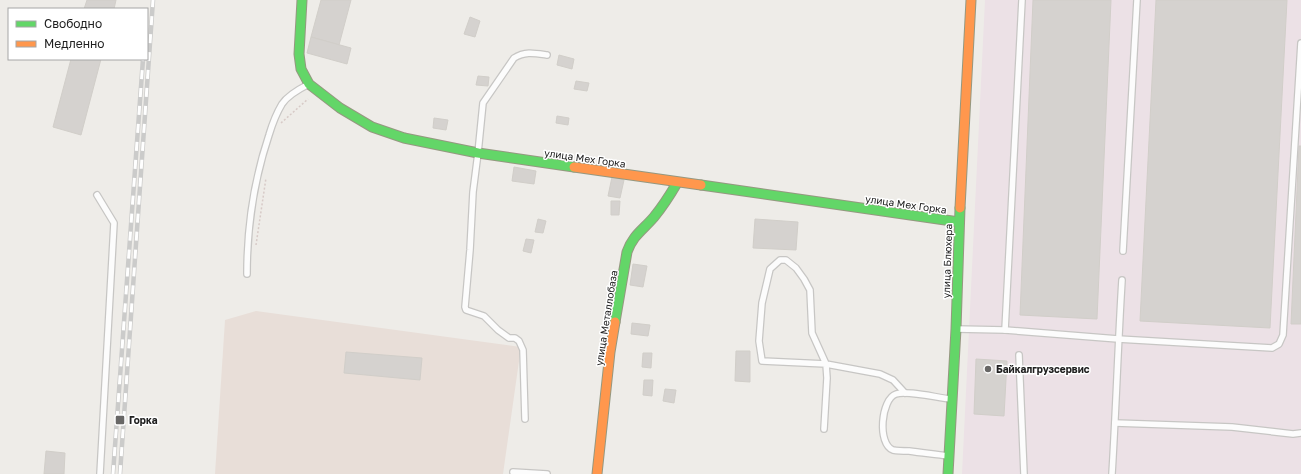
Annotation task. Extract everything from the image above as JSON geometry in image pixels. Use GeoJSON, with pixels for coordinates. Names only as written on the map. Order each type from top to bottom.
{"type":"FeatureCollection","features":[{"type":"Feature","properties":{"kind":"street","name":"улица Мех Горка"},"geometry":{"type":"LineString","coordinates":[[302,0],[299,54],[301,69],[309,84],[340,108],[372,127],[404,138],[478,154],[959,222]]}},
{"type":"Feature","properties":{"kind":"street","name":"улица Блюхера"},"geometry":{"type":"LineString","coordinates":[[948,474],[956,329],[959,222],[971,0]]}},
{"type":"Feature","properties":{"kind":"street","name":"улица Металлобаза"},"geometry":{"type":"LineString","coordinates":[[597,474],[610,352],[627,252],[631,241],[653,218],[669,198],[677,183]]}},
{"type":"Feature","properties":{"kind":"lane"},"geometry":{"type":"LineString","coordinates":[[1004,330],[1022,0]]}},
{"type":"Feature","properties":{"kind":"lane"},"geometry":{"type":"LineString","coordinates":[[1123,252],[1137,0]]}},
{"type":"Feature","properties":{"kind":"lane"},"geometry":{"type":"LineString","coordinates":[[956,329],[1004,330],[1118,339],[1272,348],[1279,344],[1283,335],[1301,43]]}},
{"type":"Feature","properties":{"kind":"lane"},"geometry":{"type":"LineString","coordinates":[[525,419],[523,350],[521,344],[515,338],[508,338],[484,316],[466,310],[465,306],[473,192],[483,103],[514,58],[519,54],[528,52],[547,55]]}},
{"type":"Feature","properties":{"kind":"lane"},"geometry":{"type":"LineString","coordinates":[[247,274],[249,225],[265,147],[273,123],[281,106],[286,99],[296,91],[309,84]]}},
{"type":"Feature","properties":{"kind":"lane"},"geometry":{"type":"LineString","coordinates":[[97,195],[114,223],[100,474]]}},
{"type":"Feature","properties":{"kind":"lane"},"geometry":{"type":"LineString","coordinates":[[824,429],[827,378],[826,364],[812,333],[810,290],[796,268],[786,260],[780,260],[770,269],[762,303],[759,342],[762,362],[826,364],[880,374],[893,380],[905,393]]}},
{"type":"Feature","properties":{"kind":"lane"},"geometry":{"type":"LineString","coordinates":[[1112,474],[1116,423],[1118,339],[1122,280]]}},
{"type":"Feature","properties":{"kind":"lane"},"geometry":{"type":"LineString","coordinates":[[1019,355],[1024,474]]}},
{"type":"Feature","properties":{"kind":"lane"},"geometry":{"type":"LineString","coordinates":[[949,456],[892,450],[885,442],[883,425],[886,403],[890,397],[896,394],[905,393],[951,399]]}},
{"type":"Feature","properties":{"kind":"lane"},"geometry":{"type":"LineString","coordinates":[[1116,423],[1232,428],[1293,434],[1301,433]]}},
{"type":"Feature","properties":{"kind":"lane"},"geometry":{"type":"LineString","coordinates":[[513,472],[547,474]]}},
{"type":"Feature","properties":{"kind":"shaded area"},"geometry":{"type":"Polygon","coordinates":[[[985,0],[1301,0],[1301,474],[962,474],[985,0]]]}},
{"type":"Feature","properties":{"kind":"shaded area"},"geometry":{"type":"Polygon","coordinates":[[[256,311],[521,347],[503,474],[215,474],[225,320],[256,311]]]}},
{"type":"Feature","properties":{"kind":"building"},"geometry":{"type":"Polygon","coordinates":[[[87,0],[116,0],[114,8],[84,8],[87,0]]]}},
{"type":"Feature","properties":{"kind":"building"},"geometry":{"type":"Polygon","coordinates":[[[321,0],[351,0],[339,45],[311,37],[321,0]]]}},
{"type":"Feature","properties":{"kind":"building"},"geometry":{"type":"Polygon","coordinates":[[[1033,0],[1111,0],[1097,319],[1020,315],[1033,0]]]}},
{"type":"Feature","properties":{"kind":"building"},"geometry":{"type":"Polygon","coordinates":[[[1156,0],[1287,0],[1270,328],[1140,321],[1156,0]]]}},
{"type":"Feature","properties":{"kind":"building"},"geometry":{"type":"Polygon","coordinates":[[[470,17],[480,21],[475,37],[464,34],[470,17]]]}},
{"type":"Feature","properties":{"kind":"building"},"geometry":{"type":"Polygon","coordinates":[[[311,37],[351,48],[347,64],[307,53],[311,37]]]}},
{"type":"Feature","properties":{"kind":"building"},"geometry":{"type":"Polygon","coordinates":[[[559,55],[574,59],[572,69],[557,65],[559,55]]]}},
{"type":"Feature","properties":{"kind":"building"},"geometry":{"type":"Polygon","coordinates":[[[71,60],[101,60],[81,135],[53,127],[71,60]]]}},
{"type":"Feature","properties":{"kind":"building"},"geometry":{"type":"Polygon","coordinates":[[[478,76],[489,77],[488,86],[476,85],[478,76]]]}},
{"type":"Feature","properties":{"kind":"building"},"geometry":{"type":"Polygon","coordinates":[[[576,81],[589,83],[587,91],[574,89],[576,81]]]}},
{"type":"Feature","properties":{"kind":"building"},"geometry":{"type":"Polygon","coordinates":[[[557,116],[569,118],[568,125],[556,123],[557,116]]]}},
{"type":"Feature","properties":{"kind":"building"},"geometry":{"type":"Polygon","coordinates":[[[434,118],[448,120],[446,130],[433,128],[434,118]]]}},
{"type":"Feature","properties":{"kind":"building"},"geometry":{"type":"Polygon","coordinates":[[[1299,146],[1301,146],[1301,324],[1291,324],[1299,146]]]}},
{"type":"Feature","properties":{"kind":"building"},"geometry":{"type":"Polygon","coordinates":[[[514,167],[536,171],[534,184],[512,181],[514,167]]]}},
{"type":"Feature","properties":{"kind":"building"},"geometry":{"type":"Polygon","coordinates":[[[612,177],[624,180],[620,198],[608,196],[612,177]]]}},
{"type":"Feature","properties":{"kind":"building"},"geometry":{"type":"Polygon","coordinates":[[[611,201],[620,201],[619,215],[611,215],[611,201]]]}},
{"type":"Feature","properties":{"kind":"building"},"geometry":{"type":"Polygon","coordinates":[[[538,219],[546,221],[543,233],[535,232],[538,219]]]}},
{"type":"Feature","properties":{"kind":"building"},"geometry":{"type":"Polygon","coordinates":[[[755,219],[798,222],[796,250],[753,248],[755,219]]]}},
{"type":"Feature","properties":{"kind":"building"},"geometry":{"type":"Polygon","coordinates":[[[526,239],[534,240],[531,253],[523,251],[526,239]]]}},
{"type":"Feature","properties":{"kind":"building"},"geometry":{"type":"Polygon","coordinates":[[[633,264],[647,266],[643,287],[630,285],[633,264]]]}},
{"type":"Feature","properties":{"kind":"building"},"geometry":{"type":"Polygon","coordinates":[[[632,323],[650,325],[648,336],[631,334],[632,323]]]}},
{"type":"Feature","properties":{"kind":"building"},"geometry":{"type":"Polygon","coordinates":[[[736,351],[750,351],[750,382],[735,381],[736,351]]]}},
{"type":"Feature","properties":{"kind":"building"},"geometry":{"type":"Polygon","coordinates":[[[346,352],[422,358],[420,380],[344,373],[346,352]]]}},
{"type":"Feature","properties":{"kind":"building"},"geometry":{"type":"Polygon","coordinates":[[[643,353],[652,353],[651,368],[642,367],[643,353]]]}},
{"type":"Feature","properties":{"kind":"building"},"geometry":{"type":"Polygon","coordinates":[[[976,359],[1007,361],[1004,416],[974,414],[976,359]]]}},
{"type":"Feature","properties":{"kind":"building"},"geometry":{"type":"Polygon","coordinates":[[[644,380],[653,380],[652,396],[643,395],[644,380]]]}},
{"type":"Feature","properties":{"kind":"building"},"geometry":{"type":"Polygon","coordinates":[[[665,389],[676,390],[674,403],[663,401],[665,389]]]}},
{"type":"Feature","properties":{"kind":"building"},"geometry":{"type":"Polygon","coordinates":[[[46,451],[65,453],[64,474],[44,474],[46,451]]]}},
{"type":"Feature","properties":{"kind":"railway"},"geometry":{"type":"LineString","coordinates":[[120,474],[153,0]]}},
{"type":"Feature","properties":{"kind":"railway"},"geometry":{"type":"LineString","coordinates":[[113,474],[143,60]]}},
{"type":"Feature","properties":{"kind":"traffic: fast"},"geometry":{"type":"LineString","coordinates":[[302,0],[299,54],[301,69],[309,84],[340,108],[372,127],[404,138],[478,153],[574,167]]}},
{"type":"Feature","properties":{"kind":"traffic: fast"},"geometry":{"type":"LineString","coordinates":[[615,322],[629,246],[635,237],[654,217],[677,183]]}},
{"type":"Feature","properties":{"kind":"traffic: fast"},"geometry":{"type":"LineString","coordinates":[[701,185],[959,222]]}},
{"type":"Feature","properties":{"kind":"traffic: fast"},"geometry":{"type":"LineString","coordinates":[[948,474],[956,329],[960,208]]}},
{"type":"Feature","properties":{"kind":"traffic: slow"},"geometry":{"type":"LineString","coordinates":[[960,208],[971,0]]}},
{"type":"Feature","properties":{"kind":"traffic: slow"},"geometry":{"type":"LineString","coordinates":[[574,167],[701,185]]}},
{"type":"Feature","properties":{"kind":"traffic: slow"},"geometry":{"type":"LineString","coordinates":[[597,474],[610,352],[615,322]]}},
{"type":"Feature","properties":{"kind":"place","name":"Байкалгрузсервис"},"geometry":{"type":"Point","coordinates":[988,369]}},
{"type":"Feature","properties":{"kind":"place","name":"Горка"},"geometry":{"type":"Point","coordinates":[120,420]}}]}
